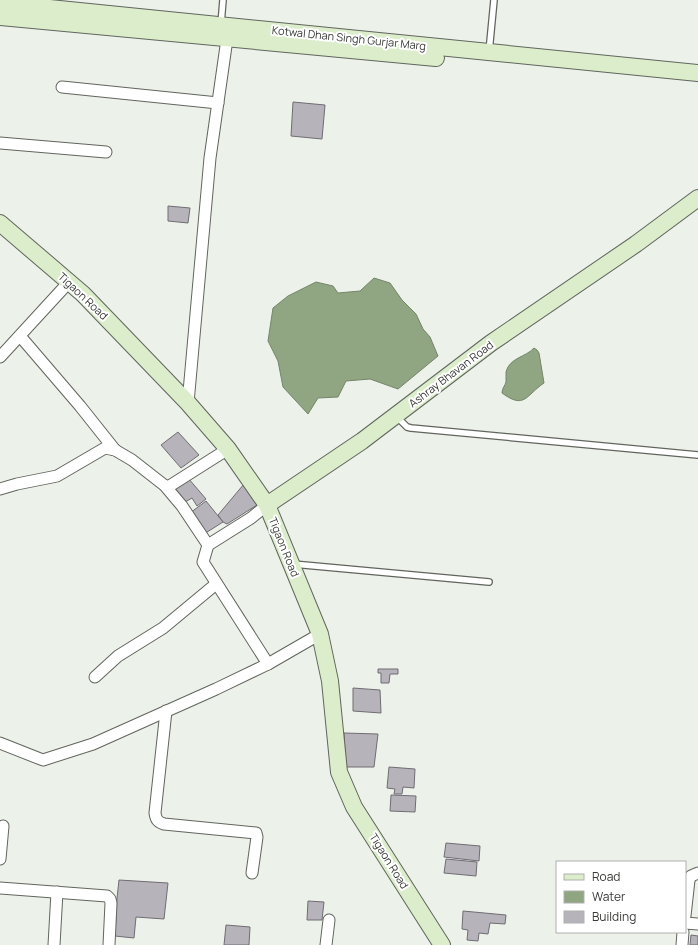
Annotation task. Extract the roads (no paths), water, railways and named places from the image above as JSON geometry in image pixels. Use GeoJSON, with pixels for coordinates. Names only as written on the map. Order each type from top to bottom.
{"type":"FeatureCollection","features":[{"type":"Feature","properties":{"kind":"street","name":"Kotwal Dhan Singh Gurjar Marg"},"geometry":{"type":"LineString","coordinates":[[0,2],[698,83]]}},
{"type":"Feature","properties":{"kind":"street","name":"Kotwal Dhan Singh Gurjar Marg"},"geometry":{"type":"LineString","coordinates":[[0,17],[226,29],[489,52],[698,73]]}},
{"type":"Feature","properties":{"kind":"street"},"geometry":{"type":"LineString","coordinates":[[188,403],[210,158],[226,29]]}},
{"type":"Feature","properties":{"kind":"street"},"geometry":{"type":"LineString","coordinates":[[62,87],[218,103]]}},
{"type":"Feature","properties":{"kind":"street"},"geometry":{"type":"LineString","coordinates":[[0,143],[106,152]]}},
{"type":"Feature","properties":{"kind":"street","name":"Ashray Bhavan Road"},"geometry":{"type":"LineString","coordinates":[[267,505],[362,441],[491,343],[636,244],[698,198]]}},
{"type":"Feature","properties":{"kind":"street","name":"Tigaon Road"},"geometry":{"type":"LineString","coordinates":[[0,223],[83,294],[188,403],[228,449],[267,505],[320,634],[330,681],[339,772],[354,807],[442,945]]}},
{"type":"Feature","properties":{"kind":"street"},"geometry":{"type":"LineString","coordinates":[[0,358],[69,282]]}},
{"type":"Feature","properties":{"kind":"street"},"geometry":{"type":"LineString","coordinates":[[20,336],[80,406],[115,450]]}},
{"type":"Feature","properties":{"kind":"street"},"geometry":{"type":"LineString","coordinates":[[0,489],[57,476],[102,449],[108,448],[115,450],[132,460],[166,486],[194,523],[208,545]]}},
{"type":"Feature","properties":{"kind":"street"},"geometry":{"type":"LineString","coordinates":[[166,486],[170,486],[228,449]]}},
{"type":"Feature","properties":{"kind":"street"},"geometry":{"type":"LineString","coordinates":[[267,505],[251,518],[208,545],[203,559],[203,564],[268,664]]}},
{"type":"Feature","properties":{"kind":"street"},"geometry":{"type":"LineString","coordinates":[[95,677],[118,656],[163,628],[216,584]]}},
{"type":"Feature","properties":{"kind":"street"},"geometry":{"type":"LineString","coordinates":[[0,743],[38,759],[46,759],[93,744],[268,664],[320,634]]}},
{"type":"Feature","properties":{"kind":"street"},"geometry":{"type":"LineString","coordinates":[[166,711],[155,814],[156,819],[159,823],[164,824],[256,833],[257,837],[252,873]]}},
{"type":"Feature","properties":{"kind":"street"},"geometry":{"type":"LineString","coordinates":[[0,859],[3,826]]}},
{"type":"Feature","properties":{"kind":"street"},"geometry":{"type":"LineString","coordinates":[[686,907],[689,880],[691,876],[698,873]]}},
{"type":"Feature","properties":{"kind":"street"},"geometry":{"type":"LineString","coordinates":[[0,888],[101,895],[110,898],[109,945]]}},
{"type":"Feature","properties":{"kind":"street"},"geometry":{"type":"LineString","coordinates":[[54,945],[58,892]]}},
{"type":"Feature","properties":{"kind":"street"},"geometry":{"type":"LineString","coordinates":[[326,945],[329,920]]}},
{"type":"Feature","properties":{"kind":"street"},"geometry":{"type":"LineString","coordinates":[[686,923],[698,924]]}},
{"type":"Feature","properties":{"kind":"street"},"geometry":{"type":"LineString","coordinates":[[682,945],[683,933]]}},
{"type":"Feature","properties":{"kind":"lane"},"geometry":{"type":"LineString","coordinates":[[223,0],[226,29]]}},
{"type":"Feature","properties":{"kind":"lane"},"geometry":{"type":"LineString","coordinates":[[489,52],[494,0]]}},
{"type":"Feature","properties":{"kind":"lane"},"geometry":{"type":"LineString","coordinates":[[396,416],[411,428],[698,455]]}},
{"type":"Feature","properties":{"kind":"lane"},"geometry":{"type":"LineString","coordinates":[[290,563],[489,582]]}},
{"type":"Feature","properties":{"kind":"water"},"geometry":{"type":"Polygon","coordinates":[[[374,278],[390,283],[402,300],[416,314],[423,329],[430,337],[438,356],[398,389],[370,379],[346,381],[338,397],[318,398],[308,414],[283,387],[278,361],[268,341],[273,308],[288,296],[316,282],[333,286],[338,293],[360,291],[374,278]]]}},
{"type":"Feature","properties":{"kind":"water"},"geometry":{"type":"Polygon","coordinates":[[[534,348],[539,353],[544,383],[525,399],[516,400],[510,398],[502,393],[506,382],[506,372],[508,367],[514,361],[527,354],[534,348]]]}}]}
